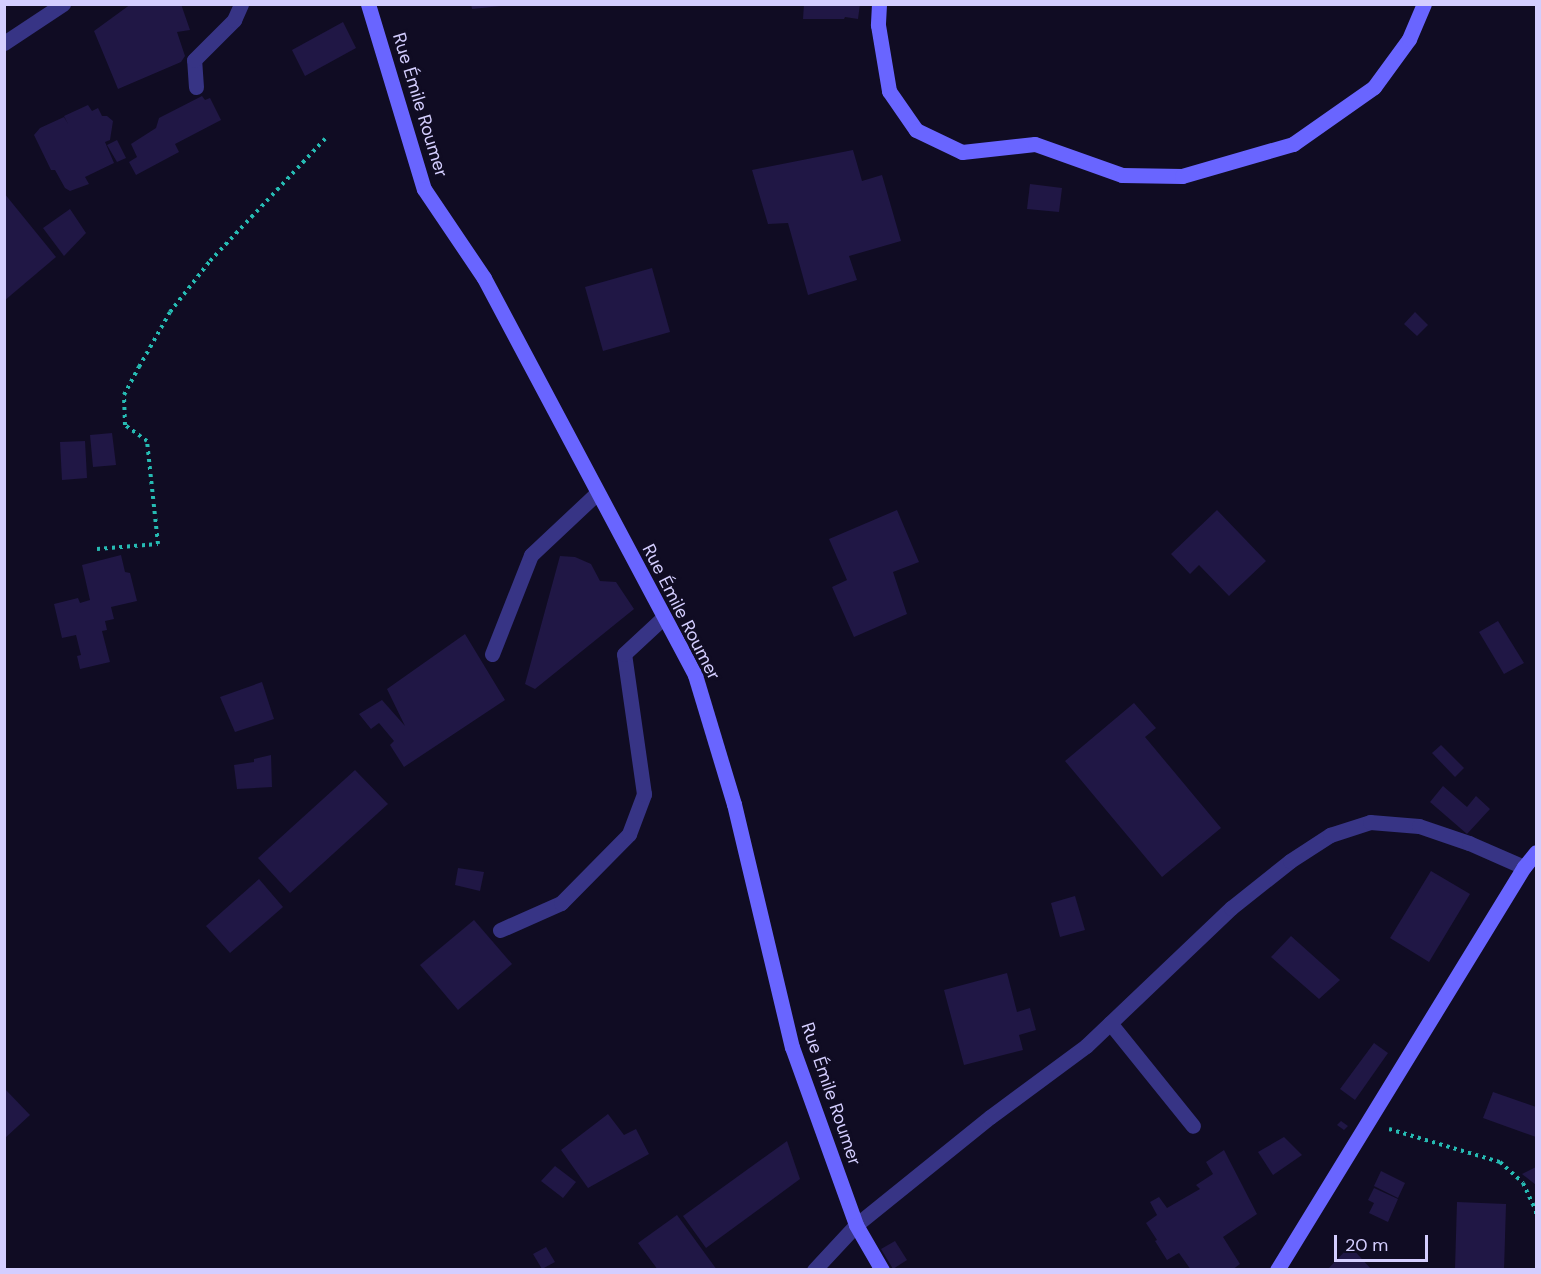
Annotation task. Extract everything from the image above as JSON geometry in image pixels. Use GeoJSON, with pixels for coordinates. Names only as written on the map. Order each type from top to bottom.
{"type":"FeatureCollection","features":[{"type":"Feature","properties":{"kind":"street"},"geometry":{"type":"LineString","coordinates":[[4,44],[63,4]]}},
{"type":"Feature","properties":{"kind":"street"},"geometry":{"type":"LineString","coordinates":[[196,87],[194,60],[234,20],[241,4]]}},
{"type":"Feature","properties":{"kind":"street","name":"Rue Émile Roumer"},"geometry":{"type":"LineString","coordinates":[[368,4],[424,189],[484,278],[695,675],[734,804],[792,1047],[856,1225],[882,1269]]}},
{"type":"Feature","properties":{"kind":"street"},"geometry":{"type":"LineString","coordinates":[[879,4],[878,25],[889,91],[916,130],[962,152],[1035,144],[1122,175],[1182,176],[1293,144],[1374,87],[1409,39],[1424,4]]}},
{"type":"Feature","properties":{"kind":"street"},"geometry":{"type":"LineString","coordinates":[[492,654],[531,555],[597,493]]}},
{"type":"Feature","properties":{"kind":"street"},"geometry":{"type":"LineString","coordinates":[[500,930],[561,903],[629,834],[644,795],[624,654],[664,617]]}},
{"type":"Feature","properties":{"kind":"street"},"geometry":{"type":"LineString","coordinates":[[814,1269],[856,1225],[990,1117],[1086,1046],[1231,908],[1290,861],[1330,835],[1370,822],[1419,826],[1468,843],[1524,867]]}},
{"type":"Feature","properties":{"kind":"street"},"geometry":{"type":"LineString","coordinates":[[1277,1269],[1524,867],[1536,852]]}},
{"type":"Feature","properties":{"kind":"street"},"geometry":{"type":"LineString","coordinates":[[1110,1023],[1193,1126]]}},
{"type":"Feature","properties":{"kind":"path"},"geometry":{"type":"LineString","coordinates":[[98,549],[158,544],[147,441],[126,426],[124,395],[139,367],[170,312],[210,261],[325,139]]}},
{"type":"Feature","properties":{"kind":"path"},"geometry":{"type":"LineString","coordinates":[[1368,1123],[1500,1162],[1523,1182],[1536,1211],[1536,1217]]}},
{"type":"Feature","properties":{"kind":"building"},"geometry":{"type":"Polygon","coordinates":[[[131,4],[181,4],[190,30],[177,32],[185,56],[181,62],[118,89],[94,31],[131,4]]]}},
{"type":"Feature","properties":{"kind":"building"},"geometry":{"type":"Polygon","coordinates":[[[471,4],[501,4],[501,6],[472,9],[471,4]]]}},
{"type":"Feature","properties":{"kind":"building"},"geometry":{"type":"Polygon","coordinates":[[[804,4],[860,4],[858,19],[845,17],[844,19],[803,19],[804,4]]]}},
{"type":"Feature","properties":{"kind":"building"},"geometry":{"type":"Polygon","coordinates":[[[343,22],[356,48],[305,76],[292,50],[343,22]]]}},
{"type":"Feature","properties":{"kind":"building"},"geometry":{"type":"Polygon","coordinates":[[[202,96],[205,100],[210,98],[221,120],[175,144],[179,152],[136,175],[129,162],[137,157],[131,144],[156,128],[159,118],[202,96]]]}},
{"type":"Feature","properties":{"kind":"building"},"geometry":{"type":"Polygon","coordinates":[[[88,105],[92,111],[98,108],[102,116],[107,116],[113,121],[110,140],[105,142],[114,163],[85,177],[89,184],[70,191],[65,188],[55,170],[51,170],[34,135],[40,128],[64,117],[68,124],[64,116],[88,105]]]}},
{"type":"Feature","properties":{"kind":"building"},"geometry":{"type":"Polygon","coordinates":[[[117,140],[126,158],[117,162],[107,145],[117,140]]]}},
{"type":"Feature","properties":{"kind":"building"},"geometry":{"type":"Polygon","coordinates":[[[853,150],[862,181],[882,175],[901,241],[849,256],[857,280],[808,295],[788,223],[768,224],[752,170],[853,150]]]}},
{"type":"Feature","properties":{"kind":"building"},"geometry":{"type":"Polygon","coordinates":[[[1030,184],[1062,188],[1059,212],[1027,209],[1030,184]]]}},
{"type":"Feature","properties":{"kind":"building"},"geometry":{"type":"Polygon","coordinates":[[[4,193],[56,257],[4,301],[4,193]]]}},
{"type":"Feature","properties":{"kind":"building"},"geometry":{"type":"Polygon","coordinates":[[[70,209],[86,233],[64,256],[43,228],[70,209]]]}},
{"type":"Feature","properties":{"kind":"building"},"geometry":{"type":"Polygon","coordinates":[[[652,268],[670,332],[603,351],[585,287],[652,268]]]}},
{"type":"Feature","properties":{"kind":"building"},"geometry":{"type":"Polygon","coordinates":[[[1415,312],[1428,325],[1417,336],[1404,324],[1415,312]]]}},
{"type":"Feature","properties":{"kind":"building"},"geometry":{"type":"Polygon","coordinates":[[[112,433],[116,465],[93,467],[90,435],[112,433]]]}},
{"type":"Feature","properties":{"kind":"building"},"geometry":{"type":"Polygon","coordinates":[[[85,441],[87,478],[62,480],[60,442],[85,441]]]}},
{"type":"Feature","properties":{"kind":"building"},"geometry":{"type":"Polygon","coordinates":[[[897,510],[919,562],[893,572],[907,614],[854,637],[832,587],[847,580],[829,539],[897,510]]]}},
{"type":"Feature","properties":{"kind":"building"},"geometry":{"type":"Polygon","coordinates":[[[1217,510],[1266,561],[1229,596],[1199,565],[1190,574],[1171,554],[1217,510]]]}},
{"type":"Feature","properties":{"kind":"building"},"geometry":{"type":"Polygon","coordinates":[[[121,555],[125,572],[130,573],[137,601],[111,607],[114,619],[105,621],[107,630],[102,631],[110,662],[80,669],[77,656],[81,655],[76,635],[62,638],[54,604],[78,598],[80,603],[90,600],[82,565],[121,555]]]}},
{"type":"Feature","properties":{"kind":"building"},"geometry":{"type":"Polygon","coordinates":[[[560,556],[575,557],[591,564],[600,581],[616,582],[634,609],[535,689],[525,684],[560,556]]]}},
{"type":"Feature","properties":{"kind":"building"},"geometry":{"type":"Polygon","coordinates":[[[1498,621],[1524,663],[1504,674],[1479,632],[1498,621]]]}},
{"type":"Feature","properties":{"kind":"building"},"geometry":{"type":"Polygon","coordinates":[[[465,634],[505,700],[404,767],[390,745],[394,741],[379,723],[371,729],[359,714],[382,700],[405,726],[387,689],[465,634]]]}},
{"type":"Feature","properties":{"kind":"building"},"geometry":{"type":"Polygon","coordinates":[[[262,682],[274,719],[235,732],[220,697],[262,682]]]}},
{"type":"Feature","properties":{"kind":"building"},"geometry":{"type":"Polygon","coordinates":[[[1134,703],[1156,728],[1145,737],[1221,828],[1162,877],[1065,761],[1134,703]]]}},
{"type":"Feature","properties":{"kind":"building"},"geometry":{"type":"Polygon","coordinates":[[[1441,745],[1464,768],[1455,777],[1432,753],[1441,745]]]}},
{"type":"Feature","properties":{"kind":"building"},"geometry":{"type":"Polygon","coordinates":[[[271,755],[272,787],[237,789],[234,765],[254,762],[254,759],[271,755]]]}},
{"type":"Feature","properties":{"kind":"building"},"geometry":{"type":"Polygon","coordinates":[[[355,770],[388,804],[290,893],[258,858],[355,770]]]}},
{"type":"Feature","properties":{"kind":"building"},"geometry":{"type":"Polygon","coordinates":[[[1443,786],[1467,807],[1476,796],[1490,809],[1467,834],[1430,802],[1443,786]]]}},
{"type":"Feature","properties":{"kind":"building"},"geometry":{"type":"Polygon","coordinates":[[[458,868],[484,872],[480,891],[455,885],[458,868]]]}},
{"type":"Feature","properties":{"kind":"building"},"geometry":{"type":"Polygon","coordinates":[[[1431,871],[1470,894],[1429,962],[1390,938],[1431,871]]]}},
{"type":"Feature","properties":{"kind":"building"},"geometry":{"type":"Polygon","coordinates":[[[259,879],[283,907],[230,953],[206,926],[259,879]]]}},
{"type":"Feature","properties":{"kind":"building"},"geometry":{"type":"Polygon","coordinates":[[[1075,896],[1085,930],[1060,937],[1051,903],[1075,896]]]}},
{"type":"Feature","properties":{"kind":"building"},"geometry":{"type":"Polygon","coordinates":[[[474,920],[512,964],[458,1010],[420,965],[474,920]]]}},
{"type":"Feature","properties":{"kind":"building"},"geometry":{"type":"Polygon","coordinates":[[[1291,936],[1340,980],[1319,999],[1271,957],[1291,936]]]}},
{"type":"Feature","properties":{"kind":"building"},"geometry":{"type":"Polygon","coordinates":[[[1007,973],[1017,1012],[1030,1008],[1036,1030],[1019,1035],[1023,1050],[964,1065],[944,990],[1007,973]]]}},
{"type":"Feature","properties":{"kind":"building"},"geometry":{"type":"Polygon","coordinates":[[[1374,1043],[1388,1053],[1355,1100],[1340,1089],[1374,1043]]]}},
{"type":"Feature","properties":{"kind":"building"},"geometry":{"type":"Polygon","coordinates":[[[4,1088],[30,1115],[4,1139],[4,1088]]]}},
{"type":"Feature","properties":{"kind":"building"},"geometry":{"type":"Polygon","coordinates":[[[1493,1092],[1536,1107],[1536,1137],[1483,1118],[1493,1092]]]}},
{"type":"Feature","properties":{"kind":"building"},"geometry":{"type":"Polygon","coordinates":[[[608,1114],[624,1135],[636,1129],[649,1154],[588,1188],[561,1150],[608,1114]]]}},
{"type":"Feature","properties":{"kind":"building"},"geometry":{"type":"Polygon","coordinates":[[[1341,1121],[1348,1126],[1344,1130],[1337,1125],[1341,1121]]]}},
{"type":"Feature","properties":{"kind":"building"},"geometry":{"type":"Polygon","coordinates":[[[1284,1137],[1302,1155],[1273,1175],[1258,1152],[1284,1137]]]}},
{"type":"Feature","properties":{"kind":"building"},"geometry":{"type":"Polygon","coordinates":[[[787,1141],[800,1179],[706,1248],[683,1216],[787,1141]]]}},
{"type":"Feature","properties":{"kind":"building"},"geometry":{"type":"Polygon","coordinates":[[[1224,1150],[1257,1214],[1223,1237],[1240,1264],[1232,1270],[1191,1270],[1179,1253],[1167,1260],[1155,1241],[1157,1240],[1146,1223],[1157,1215],[1150,1202],[1159,1197],[1167,1208],[1200,1189],[1196,1185],[1213,1174],[1206,1162],[1224,1150]]]}},
{"type":"Feature","properties":{"kind":"building"},"geometry":{"type":"Polygon","coordinates":[[[555,1166],[576,1182],[563,1198],[541,1181],[555,1166]]]}},
{"type":"Feature","properties":{"kind":"building"},"geometry":{"type":"Polygon","coordinates":[[[1536,1167],[1536,1185],[1522,1174],[1536,1167]]]}},
{"type":"Feature","properties":{"kind":"building"},"geometry":{"type":"Polygon","coordinates":[[[1381,1171],[1405,1183],[1398,1198],[1374,1186],[1381,1171]]]}},
{"type":"Feature","properties":{"kind":"building"},"geometry":{"type":"Polygon","coordinates":[[[1374,1188],[1398,1199],[1388,1222],[1369,1213],[1374,1203],[1368,1200],[1374,1188]]]}},
{"type":"Feature","properties":{"kind":"building"},"geometry":{"type":"Polygon","coordinates":[[[1457,1202],[1506,1204],[1504,1270],[1455,1269],[1457,1202]]]}},
{"type":"Feature","properties":{"kind":"building"},"geometry":{"type":"Polygon","coordinates":[[[677,1215],[717,1270],[658,1270],[638,1243],[677,1215]]]}},
{"type":"Feature","properties":{"kind":"building"},"geometry":{"type":"Polygon","coordinates":[[[895,1241],[907,1260],[893,1269],[881,1249],[895,1241]]]}},
{"type":"Feature","properties":{"kind":"building"},"geometry":{"type":"Polygon","coordinates":[[[1350,1246],[1372,1270],[1327,1270],[1350,1246]]]}},
{"type":"Feature","properties":{"kind":"building"},"geometry":{"type":"Polygon","coordinates":[[[546,1247],[555,1262],[542,1269],[533,1254],[546,1247]]]}}]}
